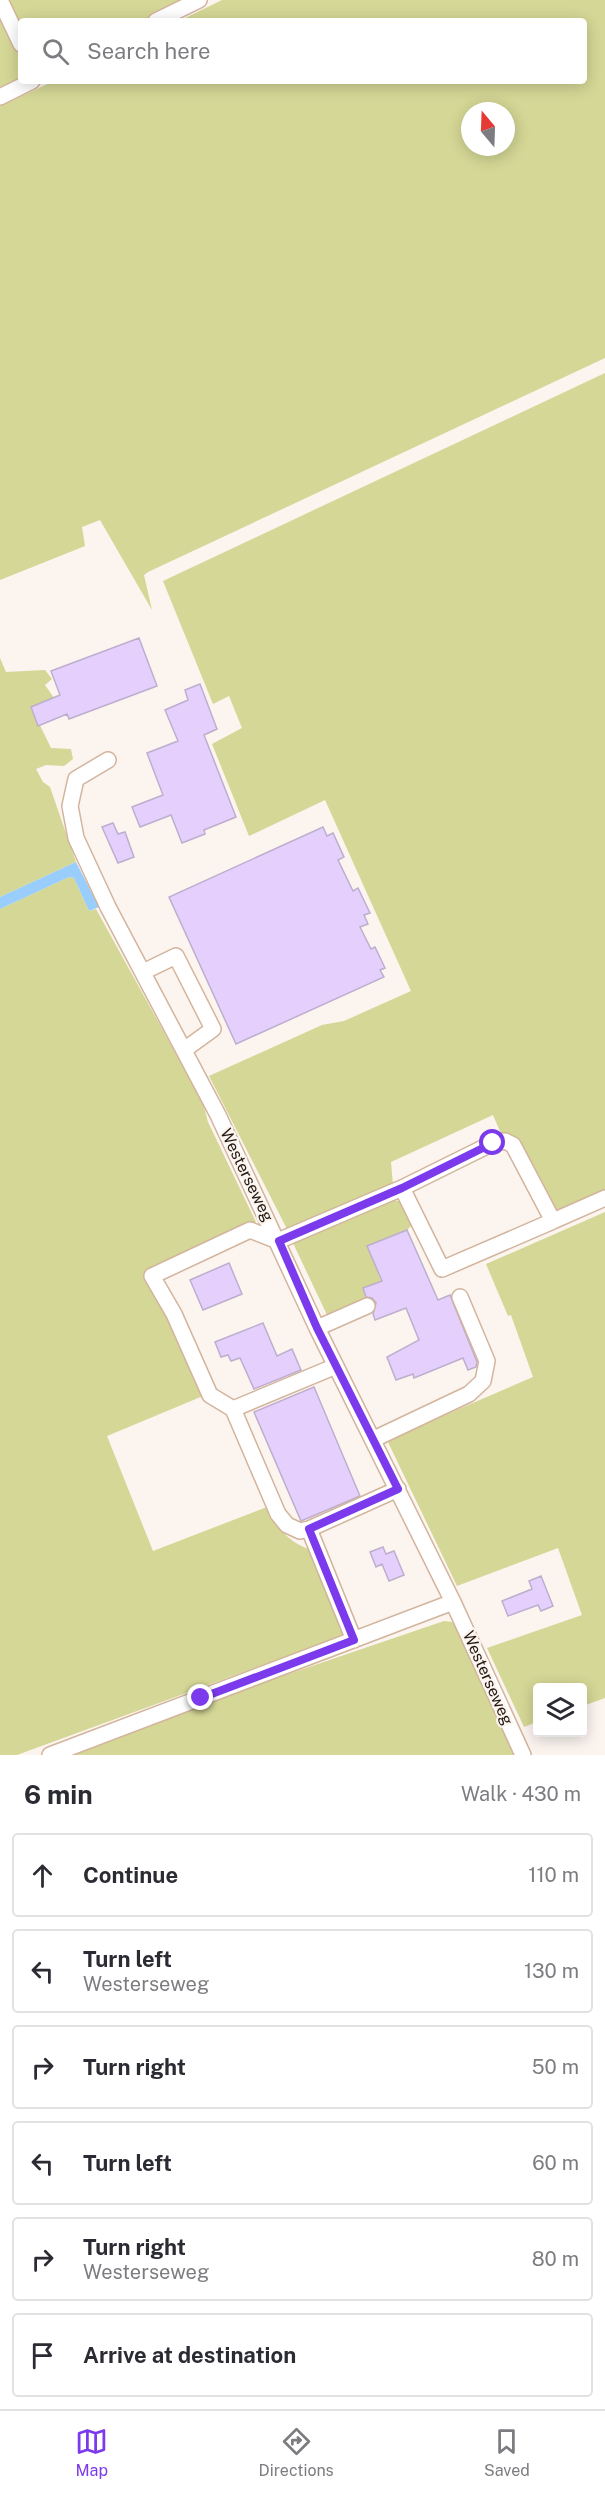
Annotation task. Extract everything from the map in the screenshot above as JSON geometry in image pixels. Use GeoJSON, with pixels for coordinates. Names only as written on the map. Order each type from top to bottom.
{"type":"FeatureCollection","features":[{"type":"Feature","properties":{"kind":"street"},"geometry":{"type":"LineString","coordinates":[[0,0],[18,38]]}},
{"type":"Feature","properties":{"kind":"street"},"geometry":{"type":"LineString","coordinates":[[162,18],[199,0]]}},
{"type":"Feature","properties":{"kind":"street"},"geometry":{"type":"LineString","coordinates":[[0,97],[26,84]]}},
{"type":"Feature","properties":{"kind":"street","name":"Westerseweg"},"geometry":{"type":"LineString","coordinates":[[108,760],[76,779],[70,806],[76,838],[279,1241],[317,1328],[453,1602],[523,1755]]}},
{"type":"Feature","properties":{"kind":"street"},"geometry":{"type":"LineString","coordinates":[[143,972],[176,956],[213,1029],[184,1050]]}},
{"type":"Feature","properties":{"kind":"street"},"geometry":{"type":"LineString","coordinates":[[398,1489],[309,1529],[300,1531],[287,1524],[278,1514],[233,1409],[210,1395],[174,1314],[152,1276],[250,1230],[279,1241],[402,1188],[493,1143],[505,1141],[513,1145],[553,1221]]}},
{"type":"Feature","properties":{"kind":"street"},"geometry":{"type":"LineString","coordinates":[[402,1188],[442,1269],[605,1198]]}},
{"type":"Feature","properties":{"kind":"street"},"geometry":{"type":"LineString","coordinates":[[374,1439],[469,1394],[483,1381],[487,1361],[460,1297]]}},
{"type":"Feature","properties":{"kind":"street"},"geometry":{"type":"LineString","coordinates":[[317,1328],[367,1306]]}},
{"type":"Feature","properties":{"kind":"street"},"geometry":{"type":"LineString","coordinates":[[233,1409],[336,1366]]}},
{"type":"Feature","properties":{"kind":"street"},"geometry":{"type":"LineString","coordinates":[[309,1529],[354,1640]]}},
{"type":"Feature","properties":{"kind":"street"},"geometry":{"type":"LineString","coordinates":[[50,1755],[453,1602]]}},
{"type":"Feature","properties":{"kind":"green space"},"geometry":{"type":"Polygon","coordinates":[[[5,0],[188,0],[149,18],[18,18],[18,28],[5,0]]]}},
{"type":"Feature","properties":{"kind":"green space"},"geometry":{"type":"Polygon","coordinates":[[[222,0],[605,0],[605,358],[148,572],[144,575],[152,610],[100,520],[82,527],[85,546],[0,580],[0,106],[48,84],[587,84],[587,18],[185,18],[222,0]]]}},
{"type":"Feature","properties":{"kind":"green space"},"geometry":{"type":"Polygon","coordinates":[[[0,11],[18,50],[18,82],[0,92],[0,11]]]}},
{"type":"Feature","properties":{"kind":"green space"},"geometry":{"type":"Polygon","coordinates":[[[605,373],[605,1197],[564,1215],[552,1208],[502,1136],[493,1115],[391,1162],[393,1185],[288,1231],[209,1076],[322,1025],[344,1021],[411,991],[325,800],[249,836],[212,744],[242,728],[229,696],[213,704],[163,581],[605,373]]]}},
{"type":"Feature","properties":{"kind":"green space"},"geometry":{"type":"Polygon","coordinates":[[[0,658],[6,672],[45,670],[52,679],[45,685],[54,698],[31,707],[51,748],[71,749],[73,759],[64,766],[46,765],[36,769],[43,782],[50,787],[76,862],[0,897],[0,658]]]}},
{"type":"Feature","properties":{"kind":"green space"},"geometry":{"type":"Polygon","coordinates":[[[69,877],[74,878],[89,911],[96,909],[203,1103],[208,1122],[256,1222],[148,1271],[173,1319],[203,1396],[107,1436],[153,1551],[267,1507],[286,1535],[297,1544],[314,1551],[345,1635],[17,1755],[0,1755],[0,909],[69,877]]]}},
{"type":"Feature","properties":{"kind":"green space"},"geometry":{"type":"Polygon","coordinates":[[[389,1199],[403,1202],[414,1223],[407,1230],[368,1246],[381,1281],[363,1288],[367,1300],[328,1317],[293,1243],[297,1238],[389,1199]]]}},
{"type":"Feature","properties":{"kind":"green space"},"geometry":{"type":"Polygon","coordinates":[[[605,1212],[605,1698],[587,1705],[587,1683],[533,1683],[533,1724],[524,1727],[487,1648],[582,1615],[558,1548],[457,1586],[387,1440],[533,1377],[511,1315],[508,1316],[486,1264],[605,1212]]]}},
{"type":"Feature","properties":{"kind":"green space"},"geometry":{"type":"Polygon","coordinates":[[[444,1621],[452,1622],[457,1627],[516,1755],[69,1755],[265,1682],[444,1621]]]}},
{"type":"Feature","properties":{"kind":"water"},"geometry":{"type":"Polygon","coordinates":[[[76,862],[99,907],[89,911],[74,878],[69,877],[0,909],[0,897],[76,862]]]}},
{"type":"Feature","properties":{"kind":"building"},"geometry":{"type":"Polygon","coordinates":[[[139,638],[157,686],[69,719],[67,714],[38,726],[31,707],[60,695],[51,671],[139,638]]]}},
{"type":"Feature","properties":{"kind":"building"},"geometry":{"type":"Polygon","coordinates":[[[200,684],[217,729],[204,735],[236,817],[204,830],[205,834],[182,843],[171,815],[140,827],[132,807],[163,795],[147,753],[178,741],[165,710],[188,700],[185,690],[200,684]]]}},
{"type":"Feature","properties":{"kind":"building"},"geometry":{"type":"Polygon","coordinates":[[[113,823],[118,834],[125,832],[134,857],[118,863],[102,827],[113,823]]]}},
{"type":"Feature","properties":{"kind":"building"},"geometry":{"type":"Polygon","coordinates":[[[323,827],[327,836],[333,833],[344,857],[338,860],[353,891],[358,888],[370,913],[364,915],[368,924],[360,927],[371,949],[375,947],[385,968],[380,970],[384,977],[236,1044],[169,897],[323,827]]]}},
{"type":"Feature","properties":{"kind":"building"},"geometry":{"type":"Polygon","coordinates":[[[407,1230],[438,1300],[450,1295],[477,1362],[476,1367],[468,1370],[463,1358],[414,1378],[413,1374],[396,1380],[387,1357],[419,1340],[406,1308],[375,1320],[373,1314],[376,1303],[372,1298],[366,1297],[363,1288],[382,1281],[367,1246],[407,1230]]]}},
{"type":"Feature","properties":{"kind":"building"},"geometry":{"type":"Polygon","coordinates":[[[229,1263],[242,1294],[203,1310],[190,1280],[229,1263]]]}},
{"type":"Feature","properties":{"kind":"building"},"geometry":{"type":"Polygon","coordinates":[[[263,1323],[277,1356],[292,1349],[301,1370],[254,1389],[240,1358],[231,1361],[228,1355],[221,1357],[215,1342],[263,1323]]]}},
{"type":"Feature","properties":{"kind":"building"},"geometry":{"type":"Polygon","coordinates":[[[314,1387],[360,1496],[301,1521],[254,1412],[314,1387]]]}},
{"type":"Feature","properties":{"kind":"building"},"geometry":{"type":"Polygon","coordinates":[[[383,1547],[386,1554],[394,1551],[404,1575],[389,1581],[382,1564],[376,1567],[370,1552],[383,1547]]]}},
{"type":"Feature","properties":{"kind":"building"},"geometry":{"type":"Polygon","coordinates":[[[541,1576],[553,1606],[541,1611],[538,1605],[508,1616],[502,1601],[532,1589],[529,1581],[541,1576]]]}},
{"type":"Feature","properties":{"kind":"route"},"geometry":{"type":"LineString","coordinates":[[201,1698],[354,1640],[309,1529],[398,1489],[317,1328],[279,1241],[402,1188],[493,1143]]}}]}
